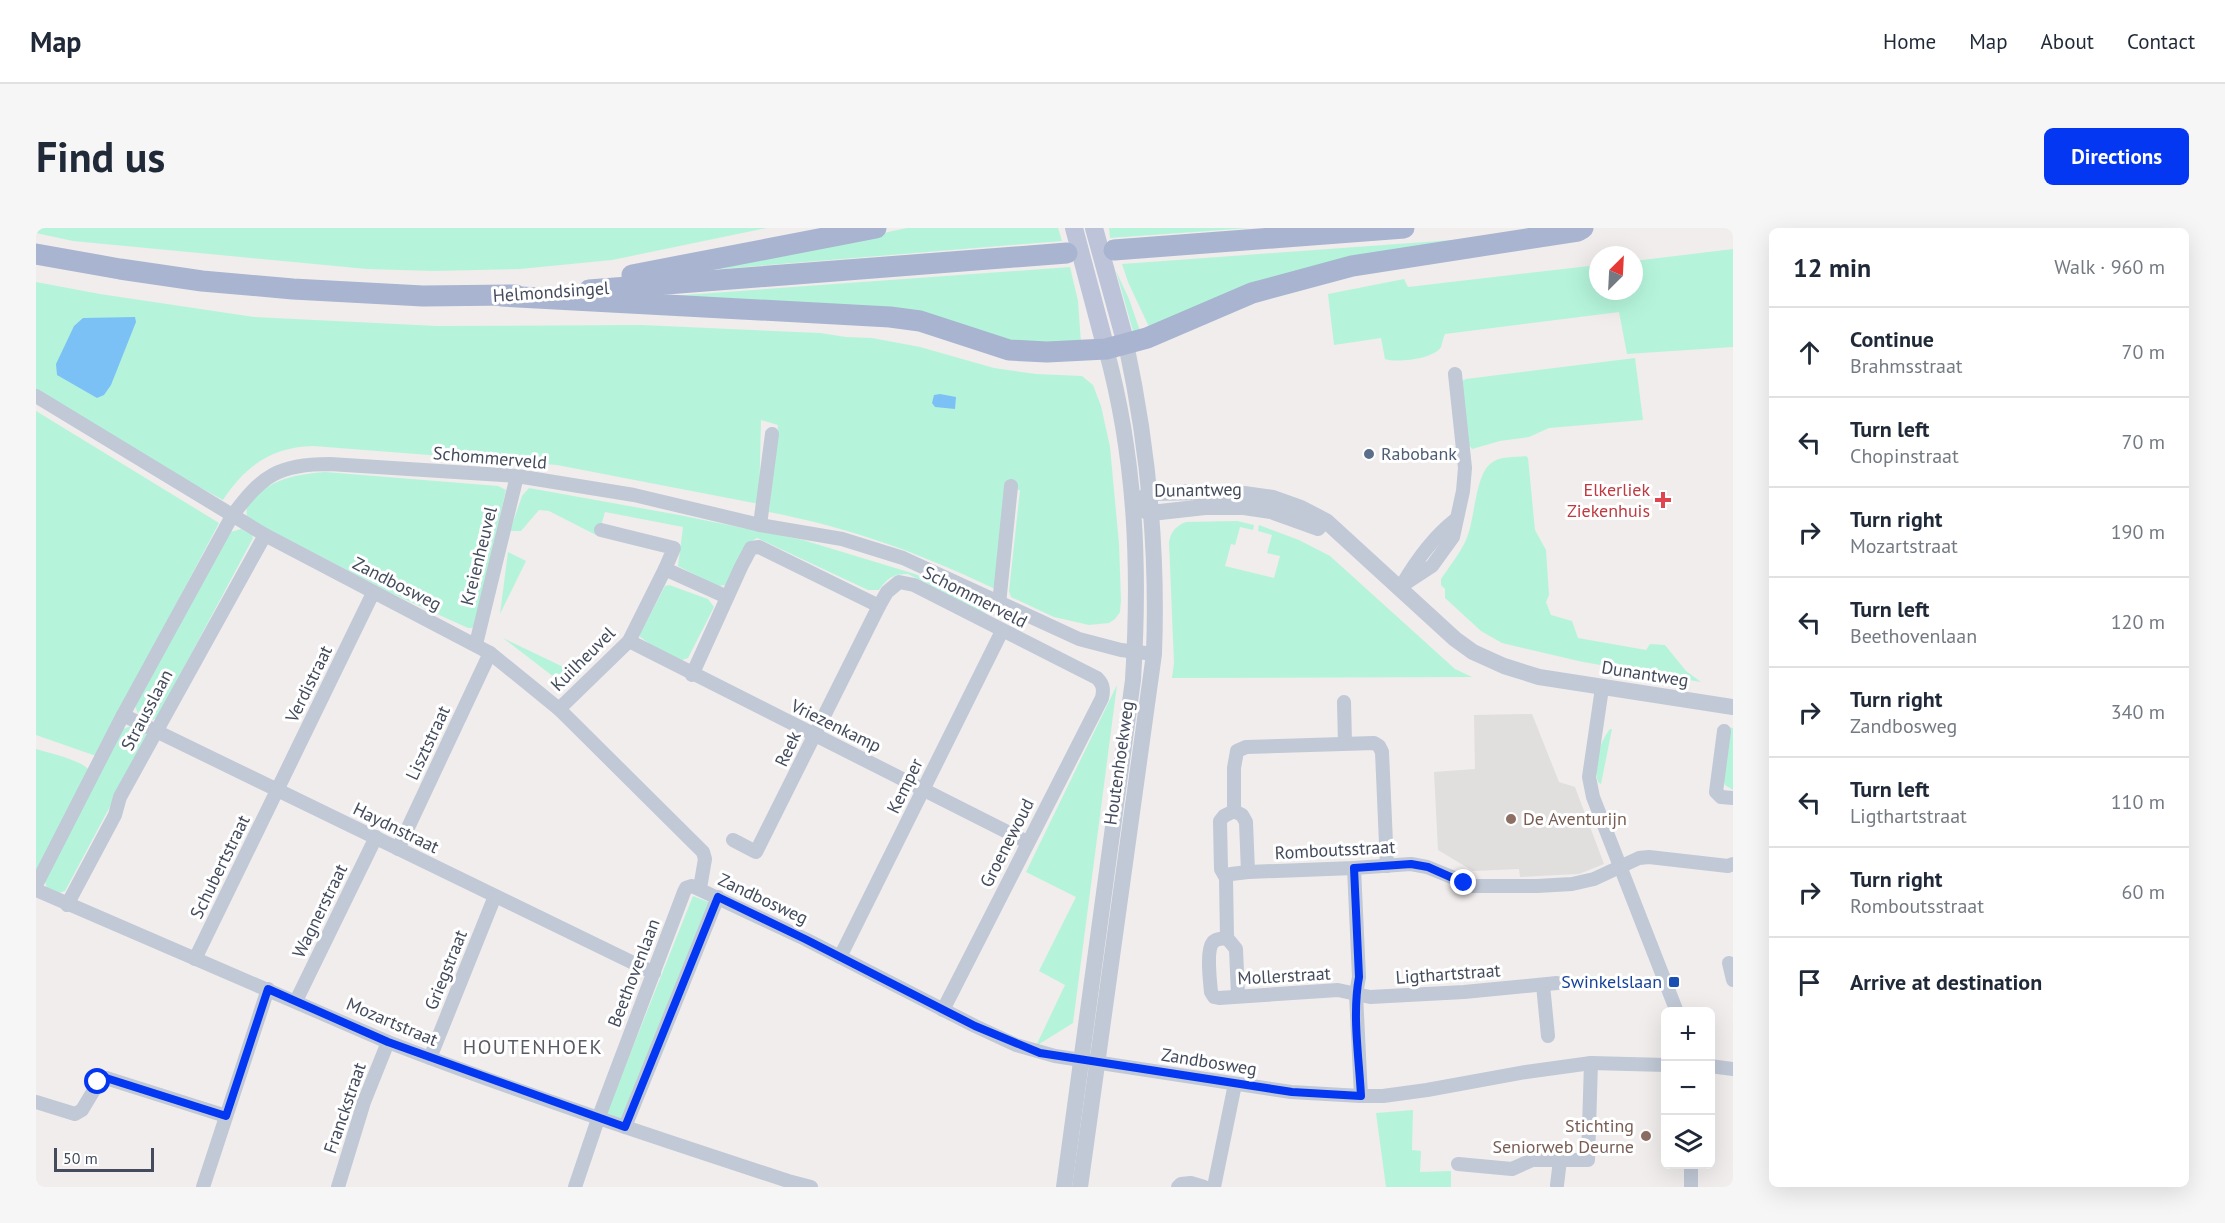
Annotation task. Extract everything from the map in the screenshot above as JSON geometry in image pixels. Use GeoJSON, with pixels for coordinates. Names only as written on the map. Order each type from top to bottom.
{"type":"FeatureCollection","features":[{"type":"Feature","properties":{"kind":"main road"},"geometry":{"type":"LineString","coordinates":[[603,289],[634,274],[876,228]]}},
{"type":"Feature","properties":{"kind":"main road"},"geometry":{"type":"LineString","coordinates":[[1116,346],[1102,245],[1404,228]]}},
{"type":"Feature","properties":{"kind":"main road"},"geometry":{"type":"LineString","coordinates":[[501,296],[890,317],[920,321],[1009,350],[1047,352],[1116,346],[1147,338],[1252,293],[1353,266],[1566,233],[1583,228]]}},
{"type":"Feature","properties":{"kind":"main road"},"geometry":{"type":"LineString","coordinates":[[1076,247],[1116,346]]}},
{"type":"Feature","properties":{"kind":"main road","name":"Helmondsingel"},"geometry":{"type":"LineString","coordinates":[[36,254],[202,281],[293,289],[423,296],[501,296],[1076,247]]}},
{"type":"Feature","properties":{"kind":"street","name":"Houtenhoekweg"},"geometry":{"type":"LineString","coordinates":[[1080,1187],[1154,654],[1155,580],[1150,493],[1143,435],[1116,346]]}},
{"type":"Feature","properties":{"kind":"street","name":"Houtenhoekweg"},"geometry":{"type":"LineString","coordinates":[[1064,1187],[1133,681],[1138,614],[1132,479],[1116,346]]}},
{"type":"Feature","properties":{"kind":"street"},"geometry":{"type":"LineString","coordinates":[[1400,587],[1421,555],[1441,531],[1455,520],[1460,506],[1465,468],[1455,374]]}},
{"type":"Feature","properties":{"kind":"street","name":"Zandbosweg"},"geometry":{"type":"LineString","coordinates":[[36,396],[265,535],[490,653],[559,709],[703,852],[705,859],[700,888],[1016,1045],[1040,1053],[1081,1061],[1235,1084],[1292,1092],[1361,1096],[1383,1096],[1427,1090],[1591,1063],[1661,1065]]}},
{"type":"Feature","properties":{"kind":"street"},"geometry":{"type":"LineString","coordinates":[[760,525],[772,434]]}},
{"type":"Feature","properties":{"kind":"street","name":"Schommerveld"},"geometry":{"type":"LineString","coordinates":[[232,516],[248,495],[273,473],[310,464],[517,476],[634,495],[760,525],[842,539],[893,555],[1079,639],[1154,654]]}},
{"type":"Feature","properties":{"kind":"street","name":"Kreienheuvel"},"geometry":{"type":"LineString","coordinates":[[476,644],[517,476]]}},
{"type":"Feature","properties":{"kind":"street","name":"Schommerveld"},"geometry":{"type":"LineString","coordinates":[[999,604],[1011,486]]}},
{"type":"Feature","properties":{"kind":"street","name":"Dunantweg"},"geometry":{"type":"LineString","coordinates":[[1132,505],[1150,493],[1205,492],[1273,498],[1301,508],[1326,521],[1455,639],[1489,660],[1539,677],[1733,707]]}},
{"type":"Feature","properties":{"kind":"street","name":"Dunantweg"},"geometry":{"type":"LineString","coordinates":[[1132,505],[1151,513],[1205,507],[1244,507],[1297,519],[1347,539]]}},
{"type":"Feature","properties":{"kind":"street","name":"Strausslaan"},"geometry":{"type":"LineString","coordinates":[[36,885],[123,715],[232,516]]}},
{"type":"Feature","properties":{"kind":"street"},"geometry":{"type":"LineString","coordinates":[[601,531],[674,548],[664,569],[727,597]]}},
{"type":"Feature","properties":{"kind":"street","name":"Strausslaan"},"geometry":{"type":"LineString","coordinates":[[67,905],[115,815],[120,797],[265,535]]}},
{"type":"Feature","properties":{"kind":"street"},"geometry":{"type":"LineString","coordinates":[[692,675],[741,567],[752,548],[762,548],[879,606]]}},
{"type":"Feature","properties":{"kind":"street","name":"Kuilheuvel"},"geometry":{"type":"LineString","coordinates":[[559,709],[629,641],[664,569]]}},
{"type":"Feature","properties":{"kind":"street","name":"Schommerveld"},"geometry":{"type":"LineString","coordinates":[[879,606],[893,586],[898,582],[905,582],[1097,678],[1104,687],[1103,693]]}},
{"type":"Feature","properties":{"kind":"street","name":"Verdistraat"},"geometry":{"type":"LineString","coordinates":[[278,790],[373,593]]}},
{"type":"Feature","properties":{"kind":"street","name":"Reek"},"geometry":{"type":"LineString","coordinates":[[733,840],[756,852],[879,606]]}},
{"type":"Feature","properties":{"kind":"street","name":"Kemper"},"geometry":{"type":"LineString","coordinates":[[840,957],[1002,630]]}},
{"type":"Feature","properties":{"kind":"street","name":"Vriezenkamp"},"geometry":{"type":"LineString","coordinates":[[629,641],[692,675],[1027,842]]}},
{"type":"Feature","properties":{"kind":"street","name":"Lisztstraat"},"geometry":{"type":"LineString","coordinates":[[398,849],[490,653]]}},
{"type":"Feature","properties":{"kind":"street"},"geometry":{"type":"LineString","coordinates":[[1602,688],[1589,777],[1593,797],[1675,1007]]}},
{"type":"Feature","properties":{"kind":"street","name":"Groenewoud"},"geometry":{"type":"LineString","coordinates":[[943,1010],[1103,693]]}},
{"type":"Feature","properties":{"kind":"street"},"geometry":{"type":"LineString","coordinates":[[1344,702],[1346,743]]}},
{"type":"Feature","properties":{"kind":"street","name":"Haydnstraat"},"geometry":{"type":"LineString","coordinates":[[123,715],[654,973]]}},
{"type":"Feature","properties":{"kind":"street"},"geometry":{"type":"LineString","coordinates":[[1724,731],[1716,792],[1721,796],[1733,798]]}},
{"type":"Feature","properties":{"kind":"street"},"geometry":{"type":"LineString","coordinates":[[1234,811],[1233,768],[1237,751],[1246,747],[1374,743],[1382,752],[1387,866]]}},
{"type":"Feature","properties":{"kind":"street","name":"Schubertstraat"},"geometry":{"type":"LineString","coordinates":[[195,959],[278,790]]}},
{"type":"Feature","properties":{"kind":"street"},"geometry":{"type":"LineString","coordinates":[[1234,811],[1242,815],[1246,822],[1248,872]]}},
{"type":"Feature","properties":{"kind":"street"},"geometry":{"type":"LineString","coordinates":[[1234,811],[1220,821],[1221,869],[1226,878],[1227,938],[1236,949],[1238,996]]}},
{"type":"Feature","properties":{"kind":"street","name":"Wagnerstraat"},"geometry":{"type":"LineString","coordinates":[[296,1001],[376,837]]}},
{"type":"Feature","properties":{"kind":"street","name":"Romboutsstraat"},"geometry":{"type":"LineString","coordinates":[[1226,878],[1231,874],[1248,872],[1411,864],[1428,867],[1474,886],[1572,884],[1594,879],[1639,858],[1649,857],[1731,870]]}},
{"type":"Feature","properties":{"kind":"street"},"geometry":{"type":"LineString","coordinates":[[1354,868],[1359,977],[1356,994],[1361,1096]]}},
{"type":"Feature","properties":{"kind":"street","name":"Beethovenlaan"},"geometry":{"type":"LineString","coordinates":[[575,1187],[598,1119],[686,888],[692,886],[700,888]]}},
{"type":"Feature","properties":{"kind":"street","name":"Mozartstraat"},"geometry":{"type":"LineString","coordinates":[[36,890],[388,1042],[598,1119],[787,1184],[812,1187]]}},
{"type":"Feature","properties":{"kind":"street","name":"Griegstraat"},"geometry":{"type":"LineString","coordinates":[[430,1058],[495,896]]}},
{"type":"Feature","properties":{"kind":"street"},"geometry":{"type":"LineString","coordinates":[[625,1127],[718,897]]}},
{"type":"Feature","properties":{"kind":"street","name":"Mollerstraat"},"geometry":{"type":"LineString","coordinates":[[1227,938],[1218,939],[1212,943],[1209,950],[1211,992],[1214,997],[1338,990],[1356,994]]}},
{"type":"Feature","properties":{"kind":"street"},"geometry":{"type":"LineString","coordinates":[[1729,963],[1733,980]]}},
{"type":"Feature","properties":{"kind":"street","name":"Ligthartstraat"},"geometry":{"type":"LineString","coordinates":[[1356,994],[1370,997],[1550,984],[1548,1036]]}},
{"type":"Feature","properties":{"kind":"street"},"geometry":{"type":"LineString","coordinates":[[203,1187],[268,989]]}},
{"type":"Feature","properties":{"kind":"street","name":"Franckstraat"},"geometry":{"type":"LineString","coordinates":[[338,1187],[364,1102],[388,1042]]}},
{"type":"Feature","properties":{"kind":"street"},"geometry":{"type":"LineString","coordinates":[[1458,1164],[1512,1169],[1532,1160],[1588,1160],[1591,1063]]}},
{"type":"Feature","properties":{"kind":"street"},"geometry":{"type":"LineString","coordinates":[[1715,1067],[1733,1069]]}},
{"type":"Feature","properties":{"kind":"street"},"geometry":{"type":"LineString","coordinates":[[36,1102],[75,1114],[87,1104],[100,1080],[106,1078],[226,1116]]}},
{"type":"Feature","properties":{"kind":"street"},"geometry":{"type":"LineString","coordinates":[[1214,1187],[1235,1084]]}},
{"type":"Feature","properties":{"kind":"street"},"geometry":{"type":"LineString","coordinates":[[1557,1186],[1560,1160]]}},
{"type":"Feature","properties":{"kind":"street"},"geometry":{"type":"LineString","coordinates":[[1691,1169],[1691,1187]]}},
{"type":"Feature","properties":{"kind":"street"},"geometry":{"type":"LineString","coordinates":[[1178,1187],[1181,1184],[1191,1183],[1204,1187]]}},
{"type":"Feature","properties":{"kind":"shaded area","name":"De Aventurijn"},"geometry":{"type":"Polygon","coordinates":[[[1532,714],[1559,782],[1575,787],[1604,864],[1579,874],[1520,877],[1519,869],[1473,871],[1438,850],[1434,772],[1475,769],[1474,715],[1532,714]]]}},
{"type":"Feature","properties":{"kind":"green space"},"geometry":{"type":"Polygon","coordinates":[[[36,228],[767,228],[612,260],[520,269],[434,271],[367,269],[73,241],[36,233],[36,228]]]}},
{"type":"Feature","properties":{"kind":"green space"},"geometry":{"type":"Polygon","coordinates":[[[907,228],[1058,228],[1062,241],[708,270],[907,228]]]}},
{"type":"Feature","properties":{"kind":"green space"},"geometry":{"type":"Polygon","coordinates":[[[1109,228],[1250,228],[1110,238],[1109,228]]]}},
{"type":"Feature","properties":{"kind":"green space"},"geometry":{"type":"Polygon","coordinates":[[[1480,238],[1150,329],[1122,264],[1480,238]]]}},
{"type":"Feature","properties":{"kind":"green space"},"geometry":{"type":"Polygon","coordinates":[[[1733,249],[1733,347],[1627,354],[1619,312],[1445,334],[1441,347],[1437,351],[1423,357],[1406,360],[1385,359],[1381,338],[1334,345],[1328,294],[1404,279],[1408,287],[1589,266],[1589,300],[1643,300],[1643,260],[1733,249]]]}},
{"type":"Feature","properties":{"kind":"green space"},"geometry":{"type":"Polygon","coordinates":[[[1070,267],[1078,301],[1081,343],[1042,346],[984,337],[628,299],[1070,267]]]}},
{"type":"Feature","properties":{"kind":"green space"},"geometry":{"type":"Polygon","coordinates":[[[1116,271],[1129,299],[1140,331],[1133,331],[1116,271]]]}},
{"type":"Feature","properties":{"kind":"green space"},"geometry":{"type":"Polygon","coordinates":[[[36,282],[254,317],[437,326],[641,325],[820,333],[872,338],[920,347],[994,368],[1036,374],[1082,376],[1093,385],[1101,406],[1110,447],[1119,544],[1120,612],[1109,623],[1089,625],[1054,617],[1011,597],[1009,591],[1020,490],[1007,489],[997,585],[993,588],[883,542],[799,518],[769,512],[778,425],[761,420],[759,504],[557,465],[313,446],[285,450],[261,461],[241,477],[223,500],[36,390],[36,282]]]}},
{"type":"Feature","properties":{"kind":"green space"},"geometry":{"type":"Polygon","coordinates":[[[1635,358],[1643,420],[1549,428],[1529,437],[1500,441],[1472,449],[1468,444],[1462,381],[1635,358]]]}},
{"type":"Feature","properties":{"kind":"green space"},"geometry":{"type":"Polygon","coordinates":[[[36,411],[219,523],[96,756],[36,735],[36,411]]]}},
{"type":"Feature","properties":{"kind":"green space"},"geometry":{"type":"Polygon","coordinates":[[[1526,456],[1535,530],[1546,550],[1549,595],[1546,602],[1551,615],[1572,621],[1578,638],[1646,650],[1650,644],[1665,645],[1686,671],[1701,682],[1583,662],[1502,643],[1481,631],[1445,598],[1445,589],[1441,585],[1441,579],[1466,540],[1478,488],[1485,470],[1498,459],[1526,456]]]}},
{"type":"Feature","properties":{"kind":"green space"},"geometry":{"type":"Polygon","coordinates":[[[325,472],[498,486],[506,490],[474,628],[468,628],[393,594],[247,518],[246,504],[273,484],[292,477],[325,472]]]}},
{"type":"Feature","properties":{"kind":"green space"},"geometry":{"type":"Polygon","coordinates":[[[529,488],[803,540],[915,574],[987,605],[988,612],[983,613],[908,574],[891,577],[879,590],[868,590],[757,538],[747,544],[727,585],[717,586],[678,566],[683,527],[605,512],[598,536],[549,511],[539,510],[521,531],[510,531],[522,496],[529,488]]]}},
{"type":"Feature","properties":{"kind":"green space"},"geometry":{"type":"Polygon","coordinates":[[[1237,521],[1254,525],[1253,530],[1240,527],[1235,545],[1231,544],[1225,566],[1274,578],[1280,556],[1267,553],[1272,535],[1258,531],[1259,525],[1299,540],[1330,556],[1455,669],[1472,677],[1172,678],[1174,663],[1169,542],[1171,535],[1177,527],[1186,522],[1237,521]]]}},
{"type":"Feature","properties":{"kind":"green space"},"geometry":{"type":"Polygon","coordinates":[[[241,529],[253,538],[157,718],[150,721],[139,716],[135,706],[227,533],[241,529]]]}},
{"type":"Feature","properties":{"kind":"green space"},"geometry":{"type":"Polygon","coordinates":[[[508,552],[526,561],[500,614],[508,552]]]}},
{"type":"Feature","properties":{"kind":"green space"},"geometry":{"type":"Polygon","coordinates":[[[669,585],[708,599],[714,607],[688,658],[682,660],[655,648],[639,636],[665,586],[669,585]]]}},
{"type":"Feature","properties":{"kind":"green space"},"geometry":{"type":"Polygon","coordinates":[[[503,638],[580,675],[567,687],[503,638]]]}},
{"type":"Feature","properties":{"kind":"green space"},"geometry":{"type":"Polygon","coordinates":[[[1117,685],[1073,1023],[1036,1046],[1065,985],[1039,971],[1076,897],[1026,872],[1117,685]]]}},
{"type":"Feature","properties":{"kind":"green space"},"geometry":{"type":"Polygon","coordinates":[[[134,725],[144,730],[147,737],[65,891],[59,893],[47,888],[44,879],[123,729],[134,725]]]}},
{"type":"Feature","properties":{"kind":"green space"},"geometry":{"type":"Polygon","coordinates":[[[1727,727],[1733,728],[1733,790],[1725,785],[1722,778],[1727,727]]]}},
{"type":"Feature","properties":{"kind":"green space"},"geometry":{"type":"Polygon","coordinates":[[[1612,729],[1601,784],[1598,782],[1597,761],[1600,747],[1612,729]]]}},
{"type":"Feature","properties":{"kind":"green space"},"geometry":{"type":"Polygon","coordinates":[[[36,749],[72,760],[89,770],[36,871],[36,749]]]}},
{"type":"Feature","properties":{"kind":"green space"},"geometry":{"type":"Polygon","coordinates":[[[693,896],[711,903],[623,1124],[605,1117],[693,896]]]}},
{"type":"Feature","properties":{"kind":"green space"},"geometry":{"type":"Polygon","coordinates":[[[1413,1110],[1412,1150],[1421,1151],[1420,1172],[1451,1171],[1451,1187],[1386,1187],[1376,1113],[1413,1110]]]}},
{"type":"Feature","properties":{"kind":"water"},"geometry":{"type":"Polygon","coordinates":[[[135,317],[136,322],[111,385],[104,395],[97,398],[57,375],[56,364],[74,326],[83,318],[135,317]]]}},
{"type":"Feature","properties":{"kind":"water"},"geometry":{"type":"Polygon","coordinates":[[[934,395],[956,397],[955,409],[935,407],[932,403],[934,395]]]}},
{"type":"Feature","properties":{"kind":"place","name":"Rabobank"},"geometry":{"type":"Point","coordinates":[1369,454]}},
{"type":"Feature","properties":{"kind":"place","name":"Elkerliek Ziekenhuis"},"geometry":{"type":"Point","coordinates":[1663,500]}},
{"type":"Feature","properties":{"kind":"place","name":"De Aventurijn"},"geometry":{"type":"Point","coordinates":[1511,819]}},
{"type":"Feature","properties":{"kind":"place","name":"Swinkelslaan"},"geometry":{"type":"Point","coordinates":[1674,982]}},
{"type":"Feature","properties":{"kind":"place","name":"Stichting Seniorweb Deurne"},"geometry":{"type":"Point","coordinates":[1646,1136]}},
{"type":"Feature","properties":{"kind":"district","name":"HOUTENHOEK"},"geometry":{"type":"Point","coordinates":[533,1047]}},
{"type":"Feature","properties":{"kind":"route"},"geometry":{"type":"LineString","coordinates":[[98,1082],[106,1078],[226,1116],[268,989],[388,1042],[625,1127],[718,897],[975,1026],[1016,1045],[1040,1053],[1292,1092],[1361,1096],[1356,1009],[1359,977],[1354,868],[1411,864],[1428,867],[1464,883]]}}]}
